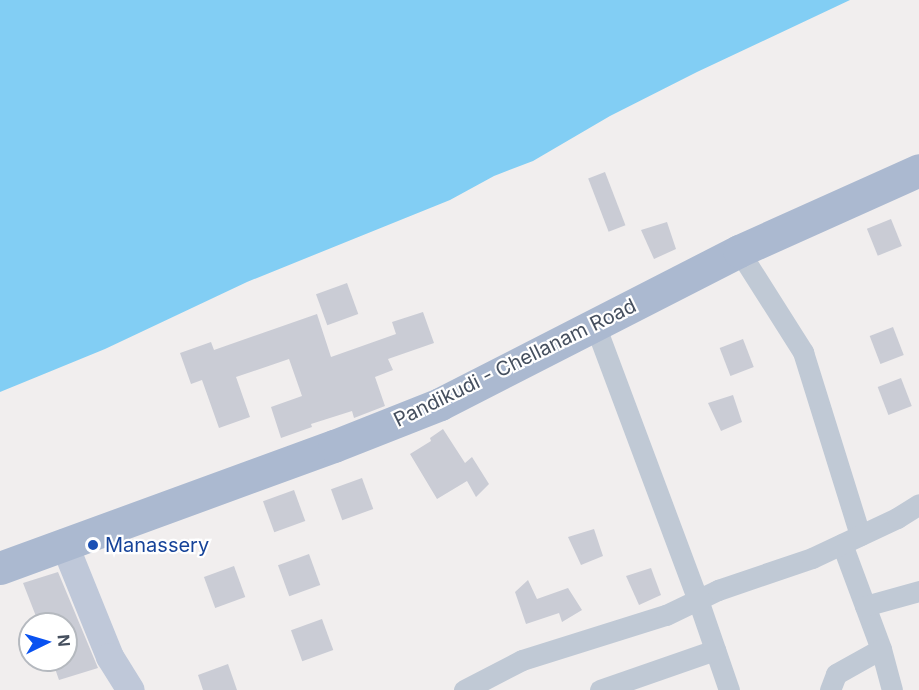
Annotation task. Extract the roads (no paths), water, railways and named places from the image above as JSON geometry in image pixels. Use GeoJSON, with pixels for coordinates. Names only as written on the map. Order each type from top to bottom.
{"type":"FeatureCollection","features":[{"type":"Feature","properties":{"kind":"main road","name":"Pandikudi - Chellanam Road"},"geometry":{"type":"LineString","coordinates":[[0,568],[334,446],[440,404],[739,251],[919,170]]}},
{"type":"Feature","properties":{"kind":"main road"},"geometry":{"type":"LineString","coordinates":[[64,543],[110,657],[131,690]]}},
{"type":"Feature","properties":{"kind":"street"},"geometry":{"type":"LineString","coordinates":[[739,251],[803,352],[851,540],[865,606],[881,649],[892,690]]}},
{"type":"Feature","properties":{"kind":"street"},"geometry":{"type":"LineString","coordinates":[[595,325],[698,600],[729,690]]}},
{"type":"Feature","properties":{"kind":"street"},"geometry":{"type":"LineString","coordinates":[[464,690],[522,660],[666,615],[718,590],[812,558],[897,518],[919,504]]}},
{"type":"Feature","properties":{"kind":"street"},"geometry":{"type":"LineString","coordinates":[[865,606],[919,591]]}},
{"type":"Feature","properties":{"kind":"street"},"geometry":{"type":"LineString","coordinates":[[830,690],[836,674],[881,649]]}},
{"type":"Feature","properties":{"kind":"street"},"geometry":{"type":"LineString","coordinates":[[600,690],[715,650]]}},
{"type":"Feature","properties":{"kind":"water"},"geometry":{"type":"Polygon","coordinates":[[[0,0],[850,0],[697,72],[610,116],[533,161],[494,176],[450,200],[247,282],[105,349],[0,392],[0,0]]]}},
{"type":"Feature","properties":{"kind":"place","name":"Manassery"},"geometry":{"type":"Point","coordinates":[93,545]}}]}
